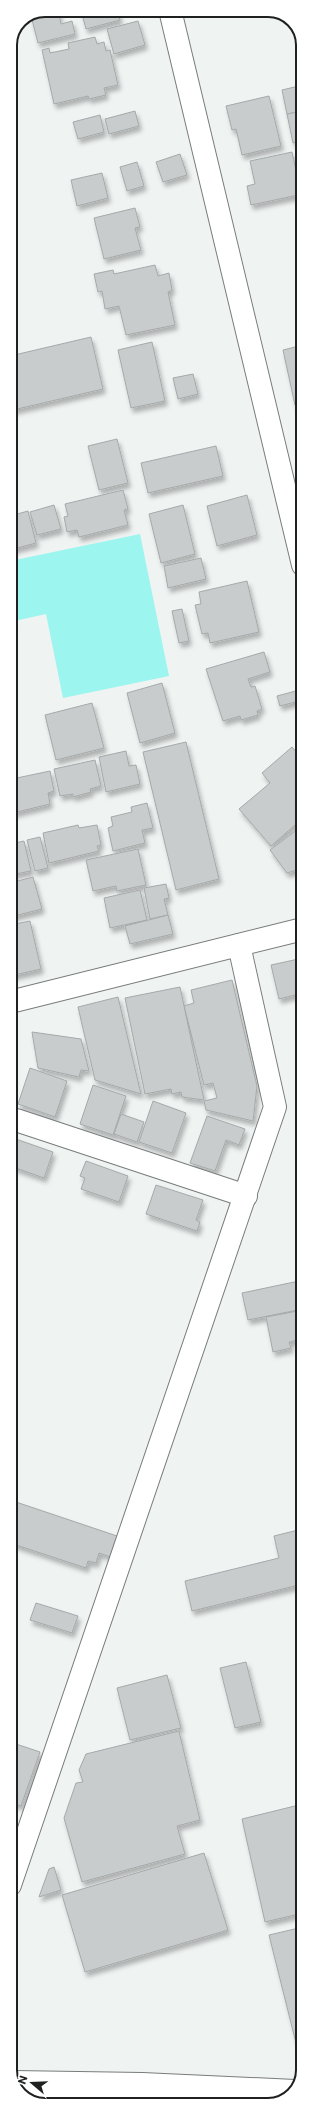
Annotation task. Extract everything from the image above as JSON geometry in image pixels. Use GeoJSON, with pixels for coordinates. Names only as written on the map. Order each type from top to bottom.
{"type":"FeatureCollection","features":[{"type":"Feature","properties":{"kind":"main road"},"geometry":{"type":"LineString","coordinates":[[172,17],[296,536]]}},
{"type":"Feature","properties":{"kind":"main road"},"geometry":{"type":"LineString","coordinates":[[17,1000],[296,930]]}},
{"type":"Feature","properties":{"kind":"main road"},"geometry":{"type":"LineString","coordinates":[[17,1865],[276,1107],[239,945]]}},
{"type":"Feature","properties":{"kind":"main road"},"geometry":{"type":"LineString","coordinates":[[17,1120],[246,1196]]}},
{"type":"Feature","properties":{"kind":"main road"},"geometry":{"type":"LineString","coordinates":[[20,2082],[142,2084],[286,2091]]}},
{"type":"Feature","properties":{"kind":"shaded area"},"geometry":{"type":"Polygon","coordinates":[[[140,534],[169,676],[63,698],[46,614],[17,620],[17,560],[140,534]]]}},
{"type":"Feature","properties":{"kind":"building"},"geometry":{"type":"Polygon","coordinates":[[[45,17],[60,17],[61,24],[72,21],[75,34],[38,43],[32,20],[45,17]]]}},
{"type":"Feature","properties":{"kind":"building"},"geometry":{"type":"Polygon","coordinates":[[[83,17],[119,17],[120,20],[86,29],[83,17]]]}},
{"type":"Feature","properties":{"kind":"building"},"geometry":{"type":"Polygon","coordinates":[[[138,21],[145,45],[114,54],[107,29],[138,21]]]}},
{"type":"Feature","properties":{"kind":"building"},"geometry":{"type":"Polygon","coordinates":[[[95,37],[97,44],[104,42],[106,51],[110,50],[118,85],[104,88],[106,95],[89,99],[88,96],[54,104],[42,50],[49,48],[50,53],[69,49],[68,43],[95,37]]]}},
{"type":"Feature","properties":{"kind":"building"},"geometry":{"type":"Polygon","coordinates":[[[296,87],[296,112],[287,114],[282,90],[296,87]]]}},
{"type":"Feature","properties":{"kind":"building"},"geometry":{"type":"Polygon","coordinates":[[[269,96],[281,146],[242,155],[236,129],[232,130],[226,106],[269,96]]]}},
{"type":"Feature","properties":{"kind":"building"},"geometry":{"type":"Polygon","coordinates":[[[135,111],[139,126],[109,134],[105,119],[135,111]]]}},
{"type":"Feature","properties":{"kind":"building"},"geometry":{"type":"Polygon","coordinates":[[[296,112],[296,142],[293,143],[287,114],[296,112]]]}},
{"type":"Feature","properties":{"kind":"building"},"geometry":{"type":"Polygon","coordinates":[[[100,115],[104,132],[78,139],[73,122],[100,115]]]}},
{"type":"Feature","properties":{"kind":"building"},"geometry":{"type":"Polygon","coordinates":[[[292,152],[296,170],[296,195],[251,205],[247,186],[255,184],[250,161],[292,152]]]}},
{"type":"Feature","properties":{"kind":"building"},"geometry":{"type":"Polygon","coordinates":[[[180,154],[187,175],[163,182],[156,162],[180,154]]]}},
{"type":"Feature","properties":{"kind":"building"},"geometry":{"type":"Polygon","coordinates":[[[137,162],[144,186],[127,191],[120,167],[137,162]]]}},
{"type":"Feature","properties":{"kind":"building"},"geometry":{"type":"Polygon","coordinates":[[[102,173],[108,198],[77,206],[71,180],[102,173]]]}},
{"type":"Feature","properties":{"kind":"building"},"geometry":{"type":"Polygon","coordinates":[[[135,208],[140,227],[135,228],[141,250],[104,259],[94,218],[135,208]]]}},
{"type":"Feature","properties":{"kind":"building"},"geometry":{"type":"Polygon","coordinates":[[[155,265],[158,276],[169,273],[172,290],[168,292],[175,325],[126,335],[119,306],[105,309],[102,291],[98,292],[94,274],[113,270],[114,274],[155,265]]]}},
{"type":"Feature","properties":{"kind":"building"},"geometry":{"type":"Polygon","coordinates":[[[91,337],[103,389],[17,409],[17,354],[91,337]]]}},
{"type":"Feature","properties":{"kind":"building"},"geometry":{"type":"Polygon","coordinates":[[[152,342],[165,401],[131,408],[118,350],[152,342]]]}},
{"type":"Feature","properties":{"kind":"building"},"geometry":{"type":"Polygon","coordinates":[[[296,347],[295,405],[283,350],[296,347]]]}},
{"type":"Feature","properties":{"kind":"building"},"geometry":{"type":"Polygon","coordinates":[[[193,374],[198,394],[178,399],[173,378],[193,374]]]}},
{"type":"Feature","properties":{"kind":"building"},"geometry":{"type":"Polygon","coordinates":[[[117,439],[128,483],[99,490],[88,446],[117,439]]]}},
{"type":"Feature","properties":{"kind":"building"},"geometry":{"type":"Polygon","coordinates":[[[216,446],[223,476],[148,493],[141,463],[216,446]]]}},
{"type":"Feature","properties":{"kind":"building"},"geometry":{"type":"Polygon","coordinates":[[[123,490],[128,509],[124,510],[128,525],[79,537],[77,530],[67,532],[64,517],[68,516],[65,504],[123,490]]]}},
{"type":"Feature","properties":{"kind":"building"},"geometry":{"type":"Polygon","coordinates":[[[247,495],[257,535],[217,546],[207,506],[247,495]]]}},
{"type":"Feature","properties":{"kind":"building"},"geometry":{"type":"Polygon","coordinates":[[[54,505],[61,529],[37,535],[30,512],[54,505]]]}},
{"type":"Feature","properties":{"kind":"building"},"geometry":{"type":"Polygon","coordinates":[[[183,505],[195,554],[161,563],[149,514],[183,505]]]}},
{"type":"Feature","properties":{"kind":"building"},"geometry":{"type":"Polygon","coordinates":[[[28,511],[36,543],[17,548],[17,514],[28,511]]]}},
{"type":"Feature","properties":{"kind":"building"},"geometry":{"type":"Polygon","coordinates":[[[201,558],[206,579],[168,588],[164,566],[201,558]]]}},
{"type":"Feature","properties":{"kind":"building"},"geometry":{"type":"Polygon","coordinates":[[[247,581],[259,632],[210,643],[208,633],[202,634],[195,605],[201,604],[199,592],[247,581]]]}},
{"type":"Feature","properties":{"kind":"building"},"geometry":{"type":"Polygon","coordinates":[[[182,609],[189,641],[179,643],[172,611],[182,609]]]}},
{"type":"Feature","properties":{"kind":"building"},"geometry":{"type":"Polygon","coordinates":[[[264,652],[270,672],[248,679],[251,687],[255,686],[262,709],[257,711],[258,715],[241,720],[240,716],[223,721],[206,669],[264,652]]]}},
{"type":"Feature","properties":{"kind":"building"},"geometry":{"type":"Polygon","coordinates":[[[162,683],[175,733],[140,743],[127,693],[162,683]]]}},
{"type":"Feature","properties":{"kind":"building"},"geometry":{"type":"Polygon","coordinates":[[[296,691],[296,702],[280,706],[277,696],[296,691]]]}},
{"type":"Feature","properties":{"kind":"building"},"geometry":{"type":"Polygon","coordinates":[[[92,703],[104,748],[56,760],[45,715],[92,703]]]}},
{"type":"Feature","properties":{"kind":"building"},"geometry":{"type":"Polygon","coordinates":[[[186,742],[219,879],[176,890],[143,752],[186,742]]]}},
{"type":"Feature","properties":{"kind":"building"},"geometry":{"type":"Polygon","coordinates":[[[292,747],[296,752],[296,824],[271,846],[239,809],[270,783],[262,773],[292,747]]]}},
{"type":"Feature","properties":{"kind":"building"},"geometry":{"type":"Polygon","coordinates":[[[126,751],[129,766],[136,765],[140,784],[106,792],[99,757],[126,751]]]}},
{"type":"Feature","properties":{"kind":"building"},"geometry":{"type":"Polygon","coordinates":[[[95,760],[101,786],[90,789],[91,792],[73,797],[73,794],[60,796],[54,769],[95,760]]]}},
{"type":"Feature","properties":{"kind":"building"},"geometry":{"type":"Polygon","coordinates":[[[50,771],[54,791],[48,793],[50,804],[17,812],[17,778],[50,771]]]}},
{"type":"Feature","properties":{"kind":"building"},"geometry":{"type":"Polygon","coordinates":[[[147,803],[153,828],[142,830],[145,843],[113,851],[108,828],[113,826],[111,817],[132,812],[131,807],[147,803]]]}},
{"type":"Feature","properties":{"kind":"building"},"geometry":{"type":"Polygon","coordinates":[[[78,825],[79,828],[97,825],[101,845],[97,846],[99,851],[49,863],[43,833],[78,825]]]}},
{"type":"Feature","properties":{"kind":"building"},"geometry":{"type":"Polygon","coordinates":[[[296,830],[296,870],[287,873],[270,850],[296,830]]]}},
{"type":"Feature","properties":{"kind":"building"},"geometry":{"type":"Polygon","coordinates":[[[40,837],[48,868],[35,871],[27,840],[40,837]]]}},
{"type":"Feature","properties":{"kind":"building"},"geometry":{"type":"Polygon","coordinates":[[[24,841],[31,871],[17,874],[17,842],[24,841]]]}},
{"type":"Feature","properties":{"kind":"building"},"geometry":{"type":"Polygon","coordinates":[[[138,849],[146,885],[117,891],[116,886],[93,891],[86,860],[138,849]]]}},
{"type":"Feature","properties":{"kind":"building"},"geometry":{"type":"Polygon","coordinates":[[[33,877],[42,909],[17,915],[17,881],[33,877]]]}},
{"type":"Feature","properties":{"kind":"building"},"geometry":{"type":"Polygon","coordinates":[[[166,884],[169,898],[164,899],[168,915],[150,919],[144,888],[166,884]]]}},
{"type":"Feature","properties":{"kind":"building"},"geometry":{"type":"Polygon","coordinates":[[[140,890],[147,920],[110,928],[104,898],[140,890]]]}},
{"type":"Feature","properties":{"kind":"building"},"geometry":{"type":"Polygon","coordinates":[[[168,915],[173,934],[130,944],[125,926],[168,915]]]}},
{"type":"Feature","properties":{"kind":"building"},"geometry":{"type":"Polygon","coordinates":[[[30,921],[41,969],[17,974],[17,924],[30,921]]]}},
{"type":"Feature","properties":{"kind":"building"},"geometry":{"type":"Polygon","coordinates":[[[296,960],[296,995],[279,999],[271,965],[296,960]]]}},
{"type":"Feature","properties":{"kind":"building"},"geometry":{"type":"Polygon","coordinates":[[[232,980],[257,1086],[253,1121],[206,1110],[204,1101],[217,1098],[213,1083],[204,1085],[184,1006],[194,1003],[191,990],[232,980]]]}},
{"type":"Feature","properties":{"kind":"building"},"geometry":{"type":"Polygon","coordinates":[[[180,987],[204,1100],[182,1097],[181,1092],[172,1094],[171,1089],[145,1094],[125,998],[180,987]]]}},
{"type":"Feature","properties":{"kind":"building"},"geometry":{"type":"Polygon","coordinates":[[[118,997],[141,1094],[95,1080],[78,1007],[118,997]]]}},
{"type":"Feature","properties":{"kind":"building"},"geometry":{"type":"Polygon","coordinates":[[[32,1032],[81,1039],[89,1071],[81,1070],[79,1077],[38,1068],[32,1032]]]}},
{"type":"Feature","properties":{"kind":"building"},"geometry":{"type":"Polygon","coordinates":[[[30,1068],[67,1081],[55,1117],[18,1104],[30,1068]]]}},
{"type":"Feature","properties":{"kind":"building"},"geometry":{"type":"Polygon","coordinates":[[[93,1085],[126,1096],[113,1135],[80,1124],[93,1085]]]}},
{"type":"Feature","properties":{"kind":"building"},"geometry":{"type":"Polygon","coordinates":[[[153,1101],[186,1113],[172,1153],[139,1142],[153,1101]]]}},
{"type":"Feature","properties":{"kind":"building"},"geometry":{"type":"Polygon","coordinates":[[[121,1114],[144,1122],[137,1142],[114,1134],[121,1114]]]}},
{"type":"Feature","properties":{"kind":"building"},"geometry":{"type":"Polygon","coordinates":[[[207,1116],[245,1129],[239,1145],[226,1140],[215,1171],[190,1163],[207,1116]]]}},
{"type":"Feature","properties":{"kind":"building"},"geometry":{"type":"Polygon","coordinates":[[[17,1139],[53,1152],[44,1178],[17,1168],[17,1139]]]}},
{"type":"Feature","properties":{"kind":"building"},"geometry":{"type":"Polygon","coordinates":[[[86,1161],[128,1176],[119,1202],[81,1189],[85,1178],[80,1176],[86,1161]]]}},
{"type":"Feature","properties":{"kind":"building"},"geometry":{"type":"Polygon","coordinates":[[[156,1185],[203,1200],[196,1220],[200,1222],[197,1231],[146,1214],[156,1185]]]}},
{"type":"Feature","properties":{"kind":"building"},"geometry":{"type":"Polygon","coordinates":[[[296,1282],[296,1310],[248,1320],[242,1293],[296,1282]]]}},
{"type":"Feature","properties":{"kind":"building"},"geometry":{"type":"Polygon","coordinates":[[[296,1311],[296,1340],[289,1342],[291,1348],[273,1352],[266,1317],[296,1311]]]}},
{"type":"Feature","properties":{"kind":"building"},"geometry":{"type":"Polygon","coordinates":[[[17,1502],[120,1537],[113,1558],[99,1553],[96,1563],[88,1561],[86,1568],[17,1545],[17,1502]]]}},
{"type":"Feature","properties":{"kind":"building"},"geometry":{"type":"Polygon","coordinates":[[[296,1530],[296,1586],[192,1611],[185,1581],[279,1558],[274,1536],[296,1530]]]}},
{"type":"Feature","properties":{"kind":"building"},"geometry":{"type":"Polygon","coordinates":[[[36,1603],[78,1616],[72,1633],[30,1620],[36,1603]]]}},
{"type":"Feature","properties":{"kind":"building"},"geometry":{"type":"Polygon","coordinates":[[[246,1662],[261,1722],[235,1728],[220,1668],[246,1662]]]}},
{"type":"Feature","properties":{"kind":"building"},"geometry":{"type":"Polygon","coordinates":[[[167,1675],[181,1728],[130,1740],[117,1688],[167,1675]]]}},
{"type":"Feature","properties":{"kind":"building"},"geometry":{"type":"Polygon","coordinates":[[[179,1731],[200,1820],[177,1826],[185,1854],[82,1882],[64,1818],[76,1783],[83,1782],[79,1770],[86,1754],[179,1731]]]}},
{"type":"Feature","properties":{"kind":"building"},"geometry":{"type":"Polygon","coordinates":[[[17,1744],[40,1752],[21,1806],[17,1805],[17,1744]]]}},
{"type":"Feature","properties":{"kind":"building"},"geometry":{"type":"Polygon","coordinates":[[[296,1806],[296,1915],[265,1922],[242,1819],[296,1806]]]}},
{"type":"Feature","properties":{"kind":"building"},"geometry":{"type":"Polygon","coordinates":[[[204,1853],[228,1930],[85,1972],[62,1895],[204,1853]]]}},
{"type":"Feature","properties":{"kind":"building"},"geometry":{"type":"Polygon","coordinates":[[[54,1867],[61,1890],[39,1897],[49,1869],[54,1867]]]}},
{"type":"Feature","properties":{"kind":"building"},"geometry":{"type":"Polygon","coordinates":[[[296,1929],[296,2043],[269,1935],[296,1929]]]}}]}
